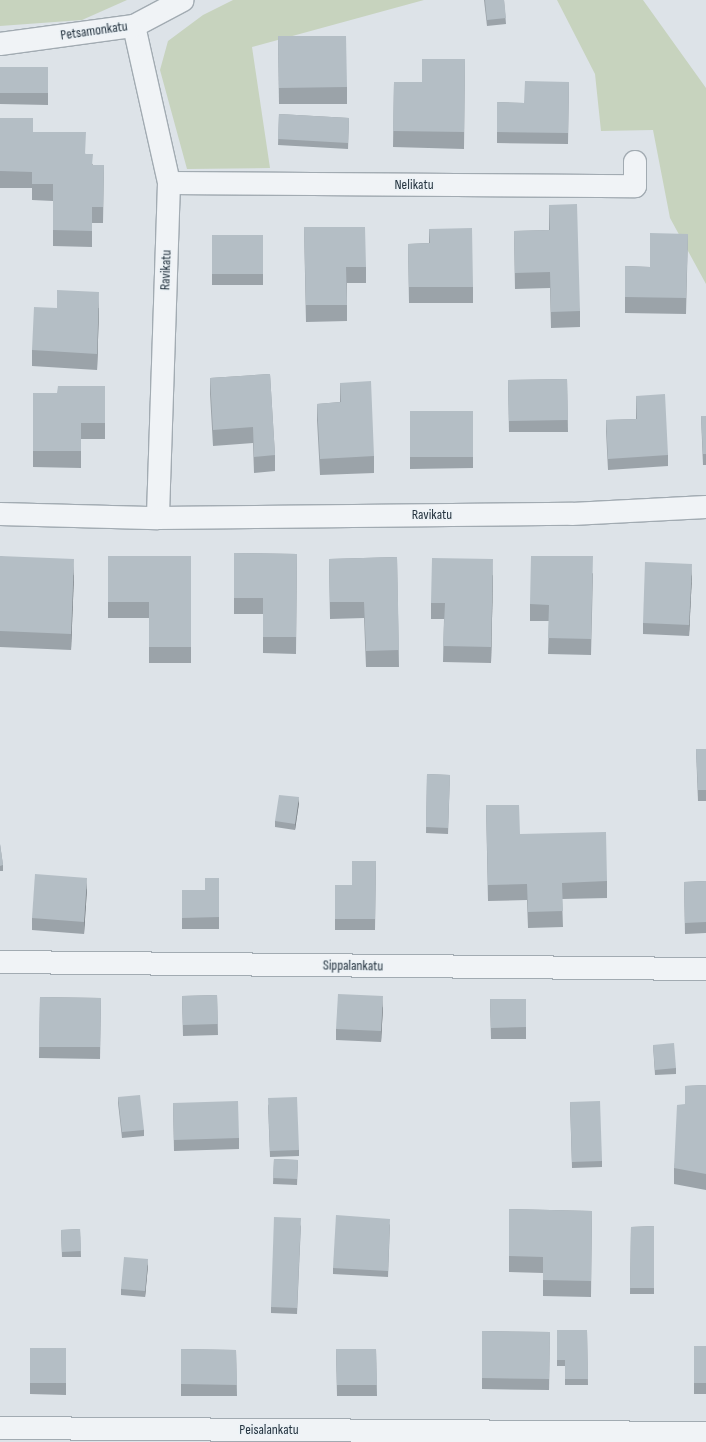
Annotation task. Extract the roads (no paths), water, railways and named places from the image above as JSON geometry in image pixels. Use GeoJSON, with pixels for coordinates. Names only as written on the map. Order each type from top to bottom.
{"type":"FeatureCollection","features":[{"type":"Feature","properties":{"kind":"street","name":"Petsamonkatu"},"geometry":{"type":"LineString","coordinates":[[0,44],[134,26],[183,0]]}},
{"type":"Feature","properties":{"kind":"street","name":"Ravikatu"},"geometry":{"type":"LineString","coordinates":[[134,26],[169,183],[158,518]]}},
{"type":"Feature","properties":{"kind":"street","name":"Nelikatu"},"geometry":{"type":"LineString","coordinates":[[169,183],[634,186],[635,162]]}},
{"type":"Feature","properties":{"kind":"street","name":"Ravikatu"},"geometry":{"type":"LineString","coordinates":[[0,514],[158,518],[572,514],[706,507]]}},
{"type":"Feature","properties":{"kind":"street","name":"Sippalankatu"},"geometry":{"type":"LineString","coordinates":[[0,962],[706,969]]}},
{"type":"Feature","properties":{"kind":"street","name":"Peisalankatu"},"geometry":{"type":"LineString","coordinates":[[0,1428],[706,1433]]}}]}
